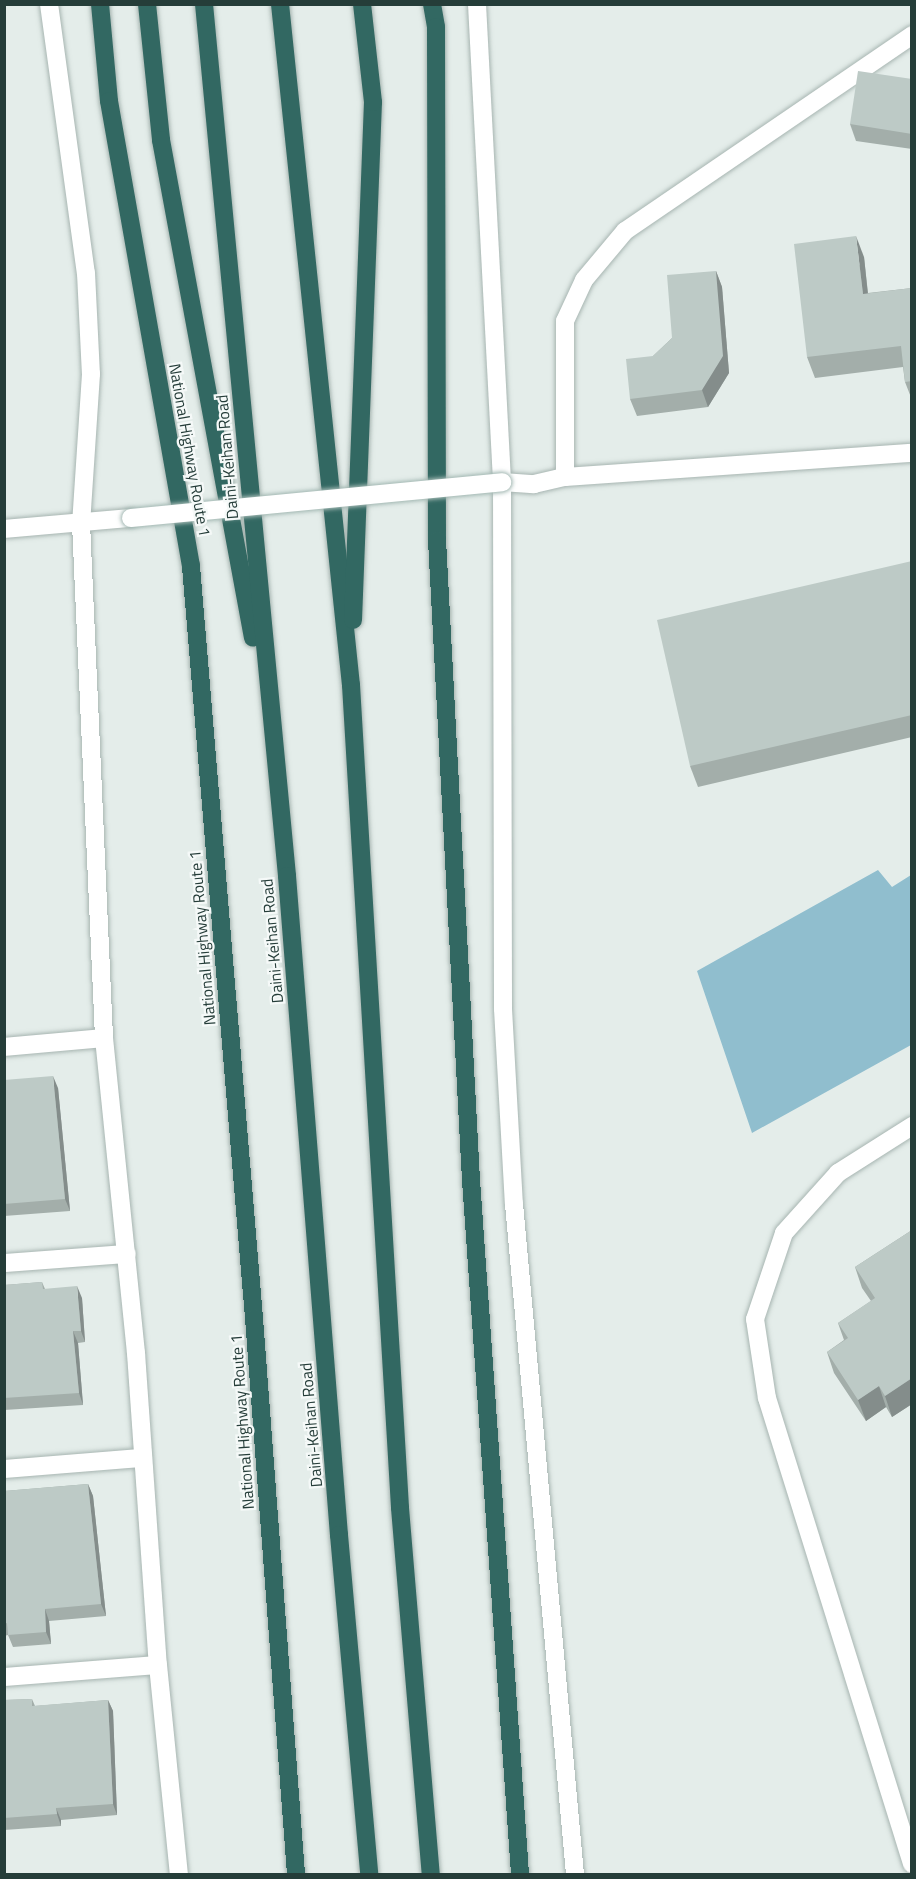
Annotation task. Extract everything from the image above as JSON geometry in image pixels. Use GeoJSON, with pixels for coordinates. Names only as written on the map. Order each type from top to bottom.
{"type":"FeatureCollection","features":[{"type":"Feature","properties":{"kind":"highway","name":"National Highway Route 1"},"geometry":{"type":"LineString","coordinates":[[100,4],[109,101],[191,566],[254,1318],[296,1875]]}},
{"type":"Feature","properties":{"kind":"highway"},"geometry":{"type":"LineString","coordinates":[[147,4],[161,140],[274,752]]}},
{"type":"Feature","properties":{"kind":"highway","name":"Daini-Keihan Road"},"geometry":{"type":"LineString","coordinates":[[204,4],[274,752],[369,1875]]}},
{"type":"Feature","properties":{"kind":"highway"},"geometry":{"type":"LineString","coordinates":[[280,4],[351,685],[400,1508],[431,1875]]}},
{"type":"Feature","properties":{"kind":"highway"},"geometry":{"type":"LineString","coordinates":[[351,685],[373,102],[362,4]]}},
{"type":"Feature","properties":{"kind":"highway"},"geometry":{"type":"LineString","coordinates":[[432,4],[436,39],[437,540],[471,1180],[520,1875]]}},
{"type":"Feature","properties":{"kind":"street"},"geometry":{"type":"LineString","coordinates":[[49,4],[86,273],[91,374],[81,523],[104,1038],[127,1254],[175,1874]]}},
{"type":"Feature","properties":{"kind":"street"},"geometry":{"type":"LineString","coordinates":[[477,4],[502,482],[505,1032],[514,1204],[575,1875]]}},
{"type":"Feature","properties":{"kind":"street"},"geometry":{"type":"LineString","coordinates":[[565,477],[565,321],[584,280],[625,231],[912,35]]}},
{"type":"Feature","properties":{"kind":"street"},"geometry":{"type":"LineString","coordinates":[[4,529],[502,482],[534,484],[565,477],[912,453]]}},
{"type":"Feature","properties":{"kind":"street"},"geometry":{"type":"LineString","coordinates":[[4,1047],[104,1038]]}},
{"type":"Feature","properties":{"kind":"street"},"geometry":{"type":"LineString","coordinates":[[912,1126],[838,1173],[784,1233],[755,1319],[767,1398],[912,1864]]}},
{"type":"Feature","properties":{"kind":"street"},"geometry":{"type":"LineString","coordinates":[[4,1263],[127,1254]]}},
{"type":"Feature","properties":{"kind":"street"},"geometry":{"type":"LineString","coordinates":[[4,1469],[141,1458]]}},
{"type":"Feature","properties":{"kind":"street"},"geometry":{"type":"LineString","coordinates":[[4,1677],[158,1665]]}},
{"type":"Feature","properties":{"kind":"water"},"geometry":{"type":"Polygon","coordinates":[[[878,870],[892,887],[911,875],[911,1045],[752,1133],[697,971],[878,870]]]}},
{"type":"Feature","properties":{"kind":"building"},"geometry":{"type":"Polygon","coordinates":[[[858,71],[912,79],[912,134],[850,124],[858,71]]]}},
{"type":"Feature","properties":{"kind":"building"},"geometry":{"type":"Polygon","coordinates":[[[856,236],[863,294],[912,288],[912,381],[905,382],[901,346],[807,357],[794,244],[856,236]]]}},
{"type":"Feature","properties":{"kind":"building"},"geometry":{"type":"Polygon","coordinates":[[[716,271],[723,356],[702,390],[630,399],[626,359],[653,356],[672,338],[667,275],[716,271]]]}},
{"type":"Feature","properties":{"kind":"building"},"geometry":{"type":"Polygon","coordinates":[[[912,561],[912,715],[690,766],[657,620],[912,561]]]}},
{"type":"Feature","properties":{"kind":"building"},"geometry":{"type":"Polygon","coordinates":[[[53,1076],[65,1199],[4,1204],[4,1080],[53,1076]]]}},
{"type":"Feature","properties":{"kind":"building"},"geometry":{"type":"Polygon","coordinates":[[[912,1230],[912,1378],[885,1396],[879,1386],[858,1400],[827,1352],[848,1338],[838,1323],[875,1298],[855,1267],[912,1230]]]}},
{"type":"Feature","properties":{"kind":"building"},"geometry":{"type":"Polygon","coordinates":[[[42,1282],[43,1289],[77,1286],[81,1331],[73,1331],[79,1393],[4,1398],[4,1285],[42,1282]]]}},
{"type":"Feature","properties":{"kind":"building"},"geometry":{"type":"Polygon","coordinates":[[[88,1484],[101,1604],[45,1609],[46,1632],[8,1635],[7,1623],[4,1624],[4,1491],[88,1484]]]}},
{"type":"Feature","properties":{"kind":"building"},"geometry":{"type":"Polygon","coordinates":[[[32,1699],[32,1706],[108,1700],[113,1804],[56,1808],[57,1814],[4,1818],[4,1700],[32,1699]]]}}]}
